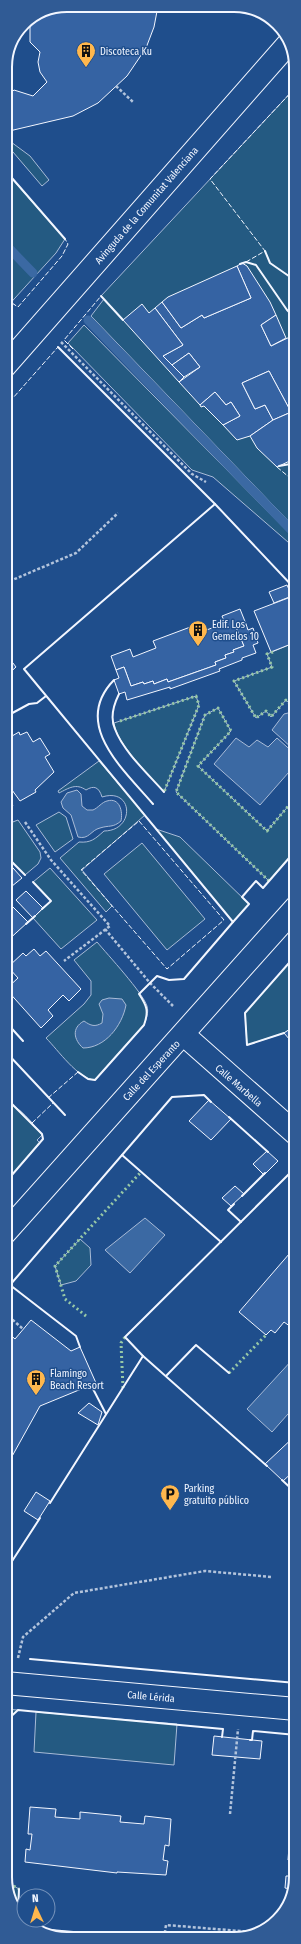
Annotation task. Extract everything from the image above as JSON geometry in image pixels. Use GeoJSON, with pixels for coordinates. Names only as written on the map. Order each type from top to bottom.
{"type":"FeatureCollection","features":[{"type":"Feature","properties":{"kind":"street","name":"Avinguda de la Comunitat Valenciana"},"geometry":{"type":"LineString","coordinates":[[12,358],[285,47]]}},
{"type":"Feature","properties":{"kind":"street","name":"Calle del Esperanto"},"geometry":{"type":"LineString","coordinates":[[12,1225],[74,1154],[188,1030],[289,915]]}},
{"type":"Feature","properties":{"kind":"street","name":"Calle Marbella"},"geometry":{"type":"LineString","coordinates":[[188,1030],[289,1127]]}},
{"type":"Feature","properties":{"kind":"street","name":"Calle Lérida"},"geometry":{"type":"LineString","coordinates":[[12,1684],[289,1708]]}},
{"type":"Feature","properties":{"kind":"path"},"geometry":{"type":"LineString","coordinates":[[116,86],[133,102]]}},
{"type":"Feature","properties":{"kind":"path"},"geometry":{"type":"LineString","coordinates":[[62,343],[192,474],[206,482]]}},
{"type":"Feature","properties":{"kind":"path"},"geometry":{"type":"LineString","coordinates":[[12,580],[76,553],[118,513]]}},
{"type":"Feature","properties":{"kind":"path"},"geometry":{"type":"LineString","coordinates":[[25,822],[51,860],[110,926],[64,961]]}},
{"type":"Feature","properties":{"kind":"path"},"geometry":{"type":"LineString","coordinates":[[105,929],[188,1030]]}},
{"type":"Feature","properties":{"kind":"path"},"geometry":{"type":"LineString","coordinates":[[12,1319],[24,1329]]}},
{"type":"Feature","properties":{"kind":"path"},"geometry":{"type":"LineString","coordinates":[[12,1674],[23,1637],[74,1593],[205,1571],[272,1577]]}},
{"type":"Feature","properties":{"kind":"path"},"geometry":{"type":"LineString","coordinates":[[230,1814],[240,1704]]}},
{"type":"Feature","properties":{"kind":"path"},"geometry":{"type":"LineString","coordinates":[[165,1932],[166,1925],[242,1931]]}},
{"type":"Feature","properties":{"kind":"shaded area"},"geometry":{"type":"Polygon","coordinates":[[[289,95],[289,522],[91,316],[104,299],[101,296],[289,95]]]}},
{"type":"Feature","properties":{"kind":"shaded area"},"geometry":{"type":"Polygon","coordinates":[[[12,143],[30,156],[49,180],[42,186],[12,151],[12,143]]]}},
{"type":"Feature","properties":{"kind":"shaded area"},"geometry":{"type":"Polygon","coordinates":[[[12,179],[65,239],[56,253],[12,301],[12,179]]]}},
{"type":"Feature","properties":{"kind":"shaded area"},"geometry":{"type":"Polygon","coordinates":[[[84,325],[289,533],[289,543],[213,477],[192,470],[68,343],[84,325]]]}},
{"type":"Feature","properties":{"kind":"shaded area"},"geometry":{"type":"Polygon","coordinates":[[[289,645],[289,703],[286,700],[271,717],[266,711],[256,718],[234,681],[272,667],[267,654],[289,645]]]}},
{"type":"Feature","properties":{"kind":"shaded area"},"geometry":{"type":"Polygon","coordinates":[[[196,696],[199,705],[164,792],[127,749],[116,731],[114,723],[196,696]]]}},
{"type":"Feature","properties":{"kind":"shaded area"},"geometry":{"type":"Polygon","coordinates":[[[218,708],[231,731],[198,766],[267,831],[289,805],[289,858],[269,881],[176,792],[205,715],[218,708]]]}},
{"type":"Feature","properties":{"kind":"shaded area"},"geometry":{"type":"Polygon","coordinates":[[[284,714],[289,714],[289,745],[272,730],[284,714]]]}},
{"type":"Feature","properties":{"kind":"shaded area"},"geometry":{"type":"Polygon","coordinates":[[[236,738],[249,747],[257,740],[268,747],[277,738],[289,749],[289,772],[260,805],[214,764],[236,738]]]}},
{"type":"Feature","properties":{"kind":"shaded area"},"geometry":{"type":"Polygon","coordinates":[[[99,761],[145,815],[82,870],[112,906],[106,912],[60,858],[79,842],[90,841],[104,831],[114,829],[121,824],[125,818],[127,810],[125,803],[120,798],[113,796],[102,797],[98,789],[94,787],[86,790],[79,787],[69,788],[59,793],[58,791],[99,761]]]}},
{"type":"Feature","properties":{"kind":"shaded area"},"geometry":{"type":"Polygon","coordinates":[[[77,790],[81,794],[82,806],[87,810],[93,810],[103,803],[111,800],[118,803],[121,810],[121,821],[113,826],[97,829],[85,837],[78,837],[71,815],[63,808],[61,802],[67,793],[77,790]]]}},
{"type":"Feature","properties":{"kind":"shaded area"},"geometry":{"type":"Polygon","coordinates":[[[59,812],[66,817],[73,839],[55,852],[36,825],[59,812]]]}},
{"type":"Feature","properties":{"kind":"shaded area"},"geometry":{"type":"Polygon","coordinates":[[[18,820],[40,852],[41,858],[38,864],[25,875],[12,862],[12,822],[18,820]]]}},
{"type":"Feature","properties":{"kind":"shaded area"},"geometry":{"type":"Polygon","coordinates":[[[156,829],[180,837],[249,904],[233,922],[156,829]]]}},
{"type":"Feature","properties":{"kind":"shaded area"},"geometry":{"type":"Polygon","coordinates":[[[142,843],[205,919],[167,950],[104,874],[142,843]]]}},
{"type":"Feature","properties":{"kind":"shaded area"},"geometry":{"type":"Polygon","coordinates":[[[50,868],[97,920],[61,949],[33,918],[51,901],[33,882],[50,868]]]}},
{"type":"Feature","properties":{"kind":"shaded area"},"geometry":{"type":"Polygon","coordinates":[[[97,942],[139,992],[147,1006],[148,1011],[144,1025],[95,1080],[82,1075],[75,1069],[46,1038],[84,1004],[91,995],[91,981],[74,960],[97,942]]]}},
{"type":"Feature","properties":{"kind":"shaded area"},"geometry":{"type":"Polygon","coordinates":[[[289,963],[289,1030],[284,1033],[247,1045],[245,1013],[289,963]]]}},
{"type":"Feature","properties":{"kind":"shaded area"},"geometry":{"type":"Polygon","coordinates":[[[109,998],[122,999],[126,1005],[121,1021],[105,1040],[91,1047],[83,1048],[76,1038],[75,1034],[77,1027],[84,1021],[93,1025],[102,1023],[103,1014],[99,1004],[102,1000],[109,998]]]}},
{"type":"Feature","properties":{"kind":"shaded area"},"geometry":{"type":"Polygon","coordinates":[[[12,1105],[21,1111],[42,1135],[37,1140],[40,1143],[12,1175],[12,1105]]]}},
{"type":"Feature","properties":{"kind":"shaded area"},"geometry":{"type":"Polygon","coordinates":[[[145,1218],[165,1235],[130,1273],[105,1250],[145,1218]]]}},
{"type":"Feature","properties":{"kind":"shaded area"},"geometry":{"type":"Polygon","coordinates":[[[80,1239],[90,1248],[91,1265],[76,1281],[61,1285],[55,1266],[80,1239]]]}},
{"type":"Feature","properties":{"kind":"shaded area"},"geometry":{"type":"Polygon","coordinates":[[[289,1363],[289,1413],[272,1432],[247,1409],[289,1363]]]}},
{"type":"Feature","properties":{"kind":"shaded area"},"geometry":{"type":"Polygon","coordinates":[[[12,1710],[18,1710],[12,1716],[12,1710]]]}},
{"type":"Feature","properties":{"kind":"shaded area"},"geometry":{"type":"Polygon","coordinates":[[[36,1712],[177,1724],[174,1765],[34,1752],[36,1712]]]}},
{"type":"Feature","properties":{"kind":"shaded area"},"geometry":{"type":"Polygon","coordinates":[[[13,1885],[17,1888],[16,1888],[16,1898],[13,1887],[13,1885]]]}},
{"type":"Feature","properties":{"kind":"building","name":"Discoteca Ku"},"geometry":{"type":"Polygon","coordinates":[[[157,12],[154,27],[146,48],[127,76],[98,103],[73,116],[12,130],[12,92],[14,90],[33,96],[47,82],[40,72],[38,62],[40,52],[30,42],[30,26],[46,16],[57,13],[157,12]]]}},
{"type":"Feature","properties":{"kind":"building"},"geometry":{"type":"Polygon","coordinates":[[[242,263],[247,266],[270,302],[276,315],[261,325],[271,346],[289,337],[289,408],[269,371],[242,383],[255,409],[265,405],[273,420],[250,436],[237,440],[223,425],[240,416],[231,402],[226,405],[215,392],[200,405],[179,382],[200,367],[189,353],[172,365],[163,356],[183,345],[155,308],[162,302],[181,328],[202,315],[204,318],[251,298],[237,266],[242,263]]]}},
{"type":"Feature","properties":{"kind":"building"},"geometry":{"type":"Polygon","coordinates":[[[237,266],[251,298],[204,318],[202,315],[181,328],[162,302],[168,297],[237,266]]]}},
{"type":"Feature","properties":{"kind":"building"},"geometry":{"type":"Polygon","coordinates":[[[142,304],[149,313],[155,308],[183,345],[163,356],[184,377],[179,382],[123,320],[142,304]]]}},
{"type":"Feature","properties":{"kind":"building"},"geometry":{"type":"Polygon","coordinates":[[[276,315],[286,338],[271,346],[261,325],[276,315]]]}},
{"type":"Feature","properties":{"kind":"building"},"geometry":{"type":"Polygon","coordinates":[[[189,353],[200,367],[184,377],[172,365],[189,353]]]}},
{"type":"Feature","properties":{"kind":"building"},"geometry":{"type":"Polygon","coordinates":[[[269,371],[289,408],[289,413],[273,420],[265,405],[255,409],[242,383],[269,371]]]}},
{"type":"Feature","properties":{"kind":"building"},"geometry":{"type":"Polygon","coordinates":[[[215,392],[226,405],[231,402],[240,416],[223,425],[204,406],[201,407],[200,405],[215,392]]]}},
{"type":"Feature","properties":{"kind":"building"},"geometry":{"type":"Polygon","coordinates":[[[289,413],[289,461],[277,467],[257,448],[250,436],[273,420],[289,413]]]}},
{"type":"Feature","properties":{"kind":"building"},"geometry":{"type":"Polygon","coordinates":[[[287,585],[289,589],[289,597],[274,603],[269,592],[287,585]]]}},
{"type":"Feature","properties":{"kind":"building"},"geometry":{"type":"Polygon","coordinates":[[[289,598],[289,645],[271,652],[254,611],[289,598]]]}},
{"type":"Feature","properties":{"kind":"building","name":"Edif. Los Gemelos 10"},"geometry":{"type":"Polygon","coordinates":[[[240,609],[246,624],[236,627],[244,646],[225,655],[226,658],[215,662],[216,665],[168,682],[167,679],[154,684],[153,681],[144,684],[143,682],[131,686],[124,667],[116,670],[111,656],[130,649],[133,657],[156,648],[153,641],[201,623],[204,631],[225,623],[222,616],[240,609]]]}},
{"type":"Feature","properties":{"kind":"building"},"geometry":{"type":"Polygon","coordinates":[[[246,624],[248,630],[253,628],[258,643],[253,645],[256,653],[219,669],[220,671],[170,689],[170,687],[127,700],[125,692],[119,694],[114,680],[119,678],[116,670],[124,667],[131,686],[143,682],[144,684],[153,681],[154,684],[167,679],[168,682],[216,665],[215,662],[226,658],[225,655],[244,646],[236,627],[246,624]]]}},
{"type":"Feature","properties":{"kind":"building"},"geometry":{"type":"Polygon","coordinates":[[[12,662],[16,667],[12,671],[12,662]]]}},
{"type":"Feature","properties":{"kind":"building"},"geometry":{"type":"Polygon","coordinates":[[[19,732],[20,735],[27,732],[33,742],[40,738],[50,754],[45,757],[54,772],[35,790],[36,792],[20,801],[12,790],[12,736],[19,732]]]}},
{"type":"Feature","properties":{"kind":"building"},"geometry":{"type":"Polygon","coordinates":[[[12,867],[22,878],[12,886],[12,867]]]}},
{"type":"Feature","properties":{"kind":"building"},"geometry":{"type":"Polygon","coordinates":[[[26,891],[43,908],[33,918],[16,900],[26,891]]]}},
{"type":"Feature","properties":{"kind":"building"},"geometry":{"type":"Polygon","coordinates":[[[12,906],[28,922],[12,937],[12,906]]]}},
{"type":"Feature","properties":{"kind":"building"},"geometry":{"type":"Polygon","coordinates":[[[34,949],[40,956],[46,951],[81,989],[69,1001],[63,995],[48,1010],[53,1016],[41,1028],[12,996],[12,984],[18,978],[12,971],[12,963],[23,953],[26,956],[34,949]]]}},
{"type":"Feature","properties":{"kind":"building"},"geometry":{"type":"Polygon","coordinates":[[[289,1030],[289,1039],[284,1033],[289,1030]]]}},
{"type":"Feature","properties":{"kind":"building"},"geometry":{"type":"Polygon","coordinates":[[[209,1100],[231,1119],[211,1140],[189,1121],[209,1100]]]}},
{"type":"Feature","properties":{"kind":"building"},"geometry":{"type":"Polygon","coordinates":[[[267,1151],[278,1161],[264,1175],[253,1164],[267,1151]]]}},
{"type":"Feature","properties":{"kind":"building"},"geometry":{"type":"Polygon","coordinates":[[[235,1186],[244,1194],[231,1206],[222,1198],[235,1186]]]}},
{"type":"Feature","properties":{"kind":"building"},"geometry":{"type":"Polygon","coordinates":[[[289,1254],[289,1326],[284,1322],[275,1333],[271,1330],[266,1335],[239,1312],[289,1254]]]}},
{"type":"Feature","properties":{"kind":"building","name":"Flamingo Beach Resort"},"geometry":{"type":"Polygon","coordinates":[[[31,1320],[71,1351],[80,1347],[96,1383],[40,1406],[12,1456],[12,1336],[15,1339],[31,1320]]]}},
{"type":"Feature","properties":{"kind":"building"},"geometry":{"type":"Polygon","coordinates":[[[89,1403],[102,1412],[98,1425],[78,1413],[89,1403]]]}},
{"type":"Feature","properties":{"kind":"building"},"geometry":{"type":"Polygon","coordinates":[[[289,1442],[289,1475],[283,1481],[265,1464],[289,1442]]]}},
{"type":"Feature","properties":{"kind":"building"},"geometry":{"type":"Polygon","coordinates":[[[36,1492],[50,1501],[38,1520],[24,1511],[36,1492]]]}},
{"type":"Feature","properties":{"kind":"building"},"geometry":{"type":"Polygon","coordinates":[[[214,1736],[262,1741],[260,1759],[212,1755],[214,1736]]]}},
{"type":"Feature","properties":{"kind":"building"},"geometry":{"type":"Polygon","coordinates":[[[30,1807],[56,1809],[55,1817],[80,1819],[80,1812],[121,1816],[120,1822],[144,1824],[145,1816],[171,1819],[169,1846],[165,1845],[163,1860],[168,1861],[166,1875],[117,1873],[25,1862],[26,1849],[30,1850],[32,1834],[28,1834],[30,1807]]]}},
{"type":"Feature","properties":{"kind":"building"},"geometry":{"type":"Polygon","coordinates":[[[286,1876],[289,1876],[288,1888],[285,1888],[286,1876]]]}},
{"type":"Feature","properties":{"kind":"waterway"},"geometry":{"type":"LineString","coordinates":[[12,251],[33,273]]}},
{"type":"Feature","properties":{"kind":"waterway"},"geometry":{"type":"LineString","coordinates":[[88,320],[289,528]]}},
{"type":"Feature","properties":{"kind":"hedge"},"geometry":{"type":"LineString","coordinates":[[273,652],[267,654],[272,667],[234,681],[256,718],[266,711],[271,717],[286,700],[289,703]]}},
{"type":"Feature","properties":{"kind":"hedge"},"geometry":{"type":"LineString","coordinates":[[120,721],[196,696],[199,705],[164,792]]}},
{"type":"Feature","properties":{"kind":"hedge"},"geometry":{"type":"LineString","coordinates":[[269,881],[176,792],[205,715],[218,708],[231,731],[198,766],[267,831],[289,805]]}},
{"type":"Feature","properties":{"kind":"hedge"},"geometry":{"type":"LineString","coordinates":[[86,1316],[65,1299],[55,1266],[141,1172]]}},
{"type":"Feature","properties":{"kind":"hedge"},"geometry":{"type":"LineString","coordinates":[[229,1373],[266,1335]]}},
{"type":"Feature","properties":{"kind":"hedge"},"geometry":{"type":"LineString","coordinates":[[123,1388],[121,1343],[125,1337]]}},
{"type":"Feature","properties":{"kind":"hedge"},"geometry":{"type":"LineString","coordinates":[[13,1885],[17,1888]]}},
{"type":"Feature","properties":{"kind":"fence"},"geometry":{"type":"LineString","coordinates":[[246,262],[265,251],[210,179],[289,94]]}},
{"type":"Feature","properties":{"kind":"fence"},"geometry":{"type":"LineString","coordinates":[[12,303],[18,307],[62,256],[68,244],[65,239]]}},
{"type":"Feature","properties":{"kind":"fence"},"geometry":{"type":"LineString","coordinates":[[73,349],[64,340],[101,296]]}},
{"type":"Feature","properties":{"kind":"fence"},"geometry":{"type":"LineString","coordinates":[[12,399],[58,347]]}},
{"type":"Feature","properties":{"kind":"fence"},"geometry":{"type":"LineString","coordinates":[[277,467],[289,477]]}},
{"type":"Feature","properties":{"kind":"fence"},"geometry":{"type":"LineString","coordinates":[[139,821],[224,920],[167,969],[81,870],[139,821]]}},
{"type":"Feature","properties":{"kind":"fence"},"geometry":{"type":"LineString","coordinates":[[48,1098],[78,1072]]}},
{"type":"Feature","properties":{"kind":"fence"},"geometry":{"type":"LineString","coordinates":[[32,1123],[53,1103]]}},
{"type":"Feature","properties":{"kind":"wall"},"geometry":{"type":"LineString","coordinates":[[12,178],[65,239]]}},
{"type":"Feature","properties":{"kind":"wall"},"geometry":{"type":"LineString","coordinates":[[265,251],[270,263],[289,276]]}},
{"type":"Feature","properties":{"kind":"wall"},"geometry":{"type":"LineString","coordinates":[[240,264],[246,262],[256,265],[289,312]]}},
{"type":"Feature","properties":{"kind":"wall"},"geometry":{"type":"LineString","coordinates":[[101,296],[123,320]]}},
{"type":"Feature","properties":{"kind":"wall"},"geometry":{"type":"LineString","coordinates":[[58,347],[215,504],[289,583]]}},
{"type":"Feature","properties":{"kind":"wall"},"geometry":{"type":"LineString","coordinates":[[279,466],[289,464]]}},
{"type":"Feature","properties":{"kind":"wall"},"geometry":{"type":"LineString","coordinates":[[215,504],[24,669],[233,922],[249,904],[242,897],[256,881],[263,888],[289,858]]}},
{"type":"Feature","properties":{"kind":"wall"},"geometry":{"type":"LineString","coordinates":[[114,680],[102,697],[98,713],[100,729],[106,745],[116,761],[153,804]]}},
{"type":"Feature","properties":{"kind":"wall"},"geometry":{"type":"LineString","coordinates":[[119,694],[114,707],[113,716],[114,725],[119,737],[130,754],[164,792]]}},
{"type":"Feature","properties":{"kind":"wall"},"geometry":{"type":"LineString","coordinates":[[12,713],[29,704],[37,703],[46,696]]}},
{"type":"Feature","properties":{"kind":"wall"},"geometry":{"type":"LineString","coordinates":[[12,862],[25,875]]}},
{"type":"Feature","properties":{"kind":"wall"},"geometry":{"type":"LineString","coordinates":[[33,882],[51,901],[42,909]]}},
{"type":"Feature","properties":{"kind":"wall"},"geometry":{"type":"LineString","coordinates":[[26,924],[35,916]]}},
{"type":"Feature","properties":{"kind":"wall"},"geometry":{"type":"LineString","coordinates":[[78,1072],[88,1079],[95,1080],[144,1025],[147,1012],[144,1002],[139,994],[157,976],[169,980],[184,979],[233,922]]}},
{"type":"Feature","properties":{"kind":"wall"},"geometry":{"type":"LineString","coordinates":[[284,1033],[247,1045],[245,1013],[289,963]]}},
{"type":"Feature","properties":{"kind":"wall"},"geometry":{"type":"LineString","coordinates":[[12,1029],[23,1041]]}},
{"type":"Feature","properties":{"kind":"wall"},"geometry":{"type":"LineString","coordinates":[[12,1058],[65,1115]]}},
{"type":"Feature","properties":{"kind":"wall"},"geometry":{"type":"LineString","coordinates":[[12,1283],[172,1097],[204,1095],[211,1102]]}},
{"type":"Feature","properties":{"kind":"wall"},"geometry":{"type":"LineString","coordinates":[[12,1104],[42,1134],[43,1139],[12,1175]]}},
{"type":"Feature","properties":{"kind":"wall"},"geometry":{"type":"LineString","coordinates":[[229,1117],[268,1152]]}},
{"type":"Feature","properties":{"kind":"wall"},"geometry":{"type":"LineString","coordinates":[[122,1155],[221,1242]]}},
{"type":"Feature","properties":{"kind":"wall"},"geometry":{"type":"LineString","coordinates":[[242,1196],[265,1173]]}},
{"type":"Feature","properties":{"kind":"wall"},"geometry":{"type":"LineString","coordinates":[[143,1356],[125,1337],[289,1174]]}},
{"type":"Feature","properties":{"kind":"wall"},"geometry":{"type":"LineString","coordinates":[[234,1204],[228,1210],[241,1222]]}},
{"type":"Feature","properties":{"kind":"wall"},"geometry":{"type":"LineString","coordinates":[[12,1287],[76,1336],[80,1347]]}},
{"type":"Feature","properties":{"kind":"wall"},"geometry":{"type":"LineString","coordinates":[[166,1376],[196,1345],[229,1373]]}},
{"type":"Feature","properties":{"kind":"wall"},"geometry":{"type":"LineString","coordinates":[[50,1503],[143,1356],[267,1466]]}},
{"type":"Feature","properties":{"kind":"wall"},"geometry":{"type":"LineString","coordinates":[[91,1385],[106,1414]]}},
{"type":"Feature","properties":{"kind":"wall"},"geometry":{"type":"LineString","coordinates":[[282,1480],[289,1486]]}},
{"type":"Feature","properties":{"kind":"wall"},"geometry":{"type":"LineString","coordinates":[[12,1561],[40,1518]]}},
{"type":"Feature","properties":{"kind":"wall"},"geometry":{"type":"LineString","coordinates":[[30,1659],[289,1682]]}},
{"type":"Feature","properties":{"kind":"wall"},"geometry":{"type":"LineString","coordinates":[[12,1716],[18,1710],[223,1729],[222,1737]]}},
{"type":"Feature","properties":{"kind":"wall"},"geometry":{"type":"LineString","coordinates":[[250,1740],[252,1740],[253,1731],[289,1734]]}},
{"type":"Feature","properties":{"kind":"wall"},"geometry":{"type":"LineString","coordinates":[[55,1930],[73,1932]]}},
{"type":"Feature","properties":{"kind":"place","name":"Discoteca Ku"},"geometry":{"type":"Point","coordinates":[86,68]}},
{"type":"Feature","properties":{"kind":"place","name":"Edif. Los Gemelos 10"},"geometry":{"type":"Point","coordinates":[198,647]}},
{"type":"Feature","properties":{"kind":"place","name":"Flamingo Beach Resort"},"geometry":{"type":"Point","coordinates":[36,1396]}},
{"type":"Feature","properties":{"kind":"place","name":"Parking gratuito público"},"geometry":{"type":"Point","coordinates":[170,1511]}}]}
